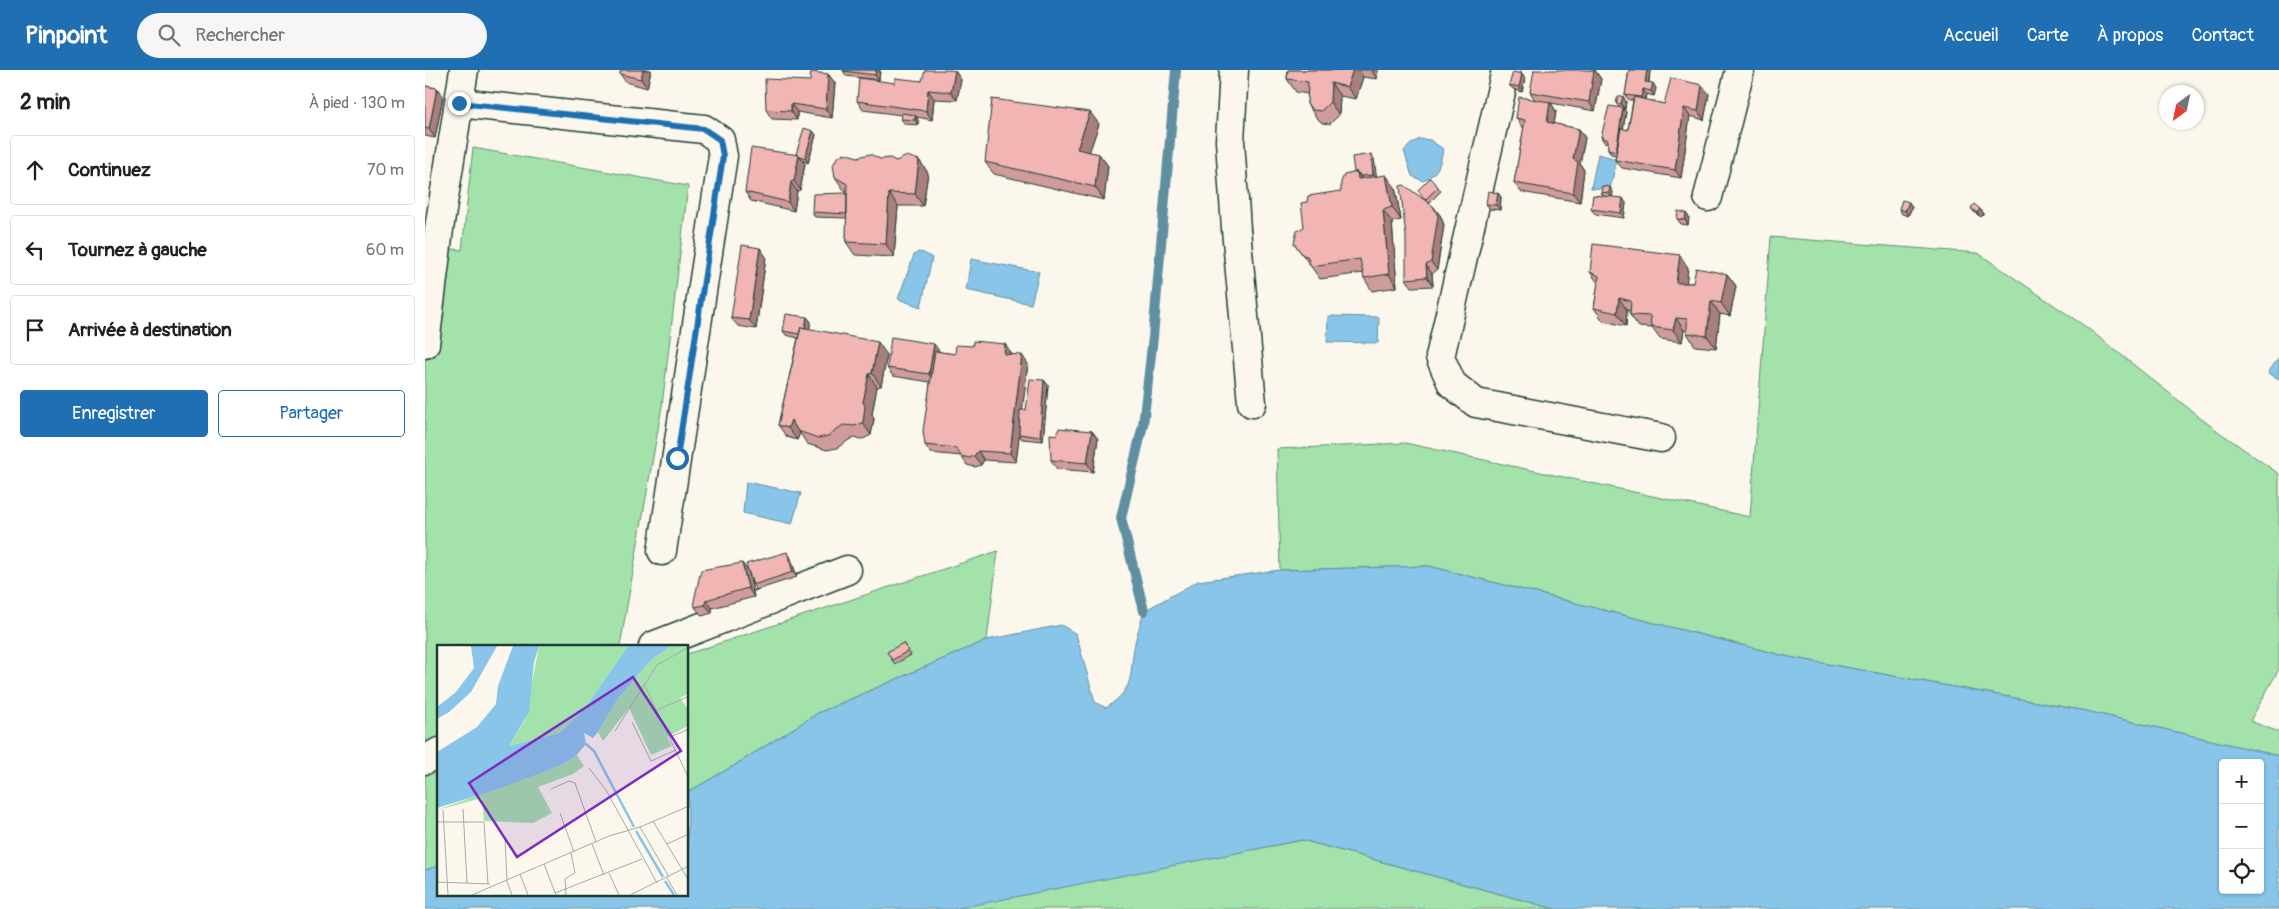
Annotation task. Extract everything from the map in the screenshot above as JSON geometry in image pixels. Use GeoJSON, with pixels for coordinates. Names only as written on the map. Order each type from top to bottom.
{"type":"FeatureCollection","features":[{"type":"Feature","properties":{"kind":"street"},"geometry":{"type":"LineString","coordinates":[[425,344],[432,228],[465,70]]}},
{"type":"Feature","properties":{"kind":"street"},"geometry":{"type":"LineString","coordinates":[[1235,70],[1230,141],[1235,229],[1252,404]]}},
{"type":"Feature","properties":{"kind":"street"},"geometry":{"type":"LineString","coordinates":[[1506,70],[1440,358],[1452,384],[1476,402],[1661,438]]}},
{"type":"Feature","properties":{"kind":"street"},"geometry":{"type":"LineString","coordinates":[[1708,197],[1739,70]]}},
{"type":"Feature","properties":{"kind":"street"},"geometry":{"type":"LineString","coordinates":[[459,103],[704,129],[720,140],[723,156],[662,552]]}},
{"type":"Feature","properties":{"kind":"street"},"geometry":{"type":"LineString","coordinates":[[656,645],[847,570]]}},
{"type":"Feature","properties":{"kind":"street"},"geometry":{"type":"LineString","coordinates":[[425,760],[437,753]]}},
{"type":"Feature","properties":{"kind":"green space"},"geometry":{"type":"Polygon","coordinates":[[[473,148],[688,186],[662,406],[620,645],[437,645],[437,867],[425,870],[425,246],[462,250],[473,148]]]}},
{"type":"Feature","properties":{"kind":"green space"},"geometry":{"type":"Polygon","coordinates":[[[1771,237],[1978,253],[2086,327],[2212,427],[2279,474],[2279,669],[2250,721],[2279,732],[2279,756],[2086,711],[1789,657],[1429,566],[1280,570],[1277,449],[1405,443],[1750,517],[1771,237]]]}},
{"type":"Feature","properties":{"kind":"green space"},"geometry":{"type":"Polygon","coordinates":[[[998,551],[987,640],[818,713],[689,791],[689,653],[998,551]]]}},
{"type":"Feature","properties":{"kind":"green space"},"geometry":{"type":"Polygon","coordinates":[[[1302,840],[1555,909],[954,909],[963,906],[1302,840]]]}},
{"type":"Feature","properties":{"kind":"water"},"geometry":{"type":"Polygon","coordinates":[[[1420,139],[1430,140],[1443,149],[1437,168],[1432,175],[1423,181],[1412,176],[1404,151],[1412,143],[1420,139]]]}},
{"type":"Feature","properties":{"kind":"water"},"geometry":{"type":"Polygon","coordinates":[[[1598,154],[1617,159],[1610,189],[1591,188],[1598,154]]]}},
{"type":"Feature","properties":{"kind":"water"},"geometry":{"type":"Polygon","coordinates":[[[918,252],[932,258],[921,307],[898,299],[914,255],[918,252]]]}},
{"type":"Feature","properties":{"kind":"water"},"geometry":{"type":"Polygon","coordinates":[[[971,259],[1039,272],[1031,304],[966,290],[971,259]]]}},
{"type":"Feature","properties":{"kind":"water"},"geometry":{"type":"Polygon","coordinates":[[[1328,316],[1379,317],[1378,343],[1327,342],[1328,316]]]}},
{"type":"Feature","properties":{"kind":"water"},"geometry":{"type":"Polygon","coordinates":[[[2279,357],[2279,379],[2268,373],[2279,357]]]}},
{"type":"Feature","properties":{"kind":"water"},"geometry":{"type":"Polygon","coordinates":[[[746,482],[801,493],[792,524],[743,513],[746,482]]]}},
{"type":"Feature","properties":{"kind":"water"},"geometry":{"type":"Polygon","coordinates":[[[1429,566],[1789,657],[2086,711],[2279,756],[2279,909],[1555,909],[1302,840],[954,909],[425,909],[425,870],[437,867],[437,896],[689,896],[689,791],[818,713],[987,640],[1061,625],[1076,634],[1095,702],[1106,708],[1122,694],[1129,682],[1135,643],[1144,611],[1198,581],[1280,570],[1429,566]]]}},
{"type":"Feature","properties":{"kind":"building"},"geometry":{"type":"Polygon","coordinates":[[[621,70],[643,70],[641,79],[620,74],[621,70]]]}},
{"type":"Feature","properties":{"kind":"building"},"geometry":{"type":"Polygon","coordinates":[[[843,70],[876,70],[875,75],[843,70]]]}},
{"type":"Feature","properties":{"kind":"building"},"geometry":{"type":"Polygon","coordinates":[[[925,70],[955,71],[951,92],[928,90],[926,111],[857,101],[859,78],[895,83],[895,78],[922,81],[925,70]]]}},
{"type":"Feature","properties":{"kind":"building"},"geometry":{"type":"Polygon","coordinates":[[[1288,70],[1353,70],[1347,87],[1331,83],[1330,102],[1321,111],[1313,110],[1307,104],[1308,82],[1287,79],[1288,70]]]}},
{"type":"Feature","properties":{"kind":"building"},"geometry":{"type":"Polygon","coordinates":[[[1534,70],[1594,70],[1589,102],[1530,92],[1534,70]]]}},
{"type":"Feature","properties":{"kind":"building"},"geometry":{"type":"Polygon","coordinates":[[[1629,70],[1647,70],[1645,82],[1653,83],[1651,91],[1643,89],[1641,97],[1625,95],[1629,70]]]}},
{"type":"Feature","properties":{"kind":"building"},"geometry":{"type":"Polygon","coordinates":[[[811,72],[828,74],[826,109],[791,104],[791,111],[766,110],[765,79],[810,81],[811,72]]]}},
{"type":"Feature","properties":{"kind":"building"},"geometry":{"type":"Polygon","coordinates":[[[1513,72],[1522,74],[1519,87],[1509,85],[1513,72]]]}},
{"type":"Feature","properties":{"kind":"building"},"geometry":{"type":"Polygon","coordinates":[[[1671,78],[1702,85],[1698,111],[1684,108],[1675,170],[1615,160],[1621,128],[1628,130],[1634,97],[1664,104],[1671,78]]]}},
{"type":"Feature","properties":{"kind":"building"},"geometry":{"type":"Polygon","coordinates":[[[425,86],[437,88],[429,129],[425,128],[425,86]]]}},
{"type":"Feature","properties":{"kind":"building"},"geometry":{"type":"Polygon","coordinates":[[[1618,96],[1623,96],[1621,104],[1616,103],[1618,96]]]}},
{"type":"Feature","properties":{"kind":"building"},"geometry":{"type":"Polygon","coordinates":[[[1519,97],[1550,102],[1547,122],[1579,129],[1573,159],[1578,162],[1573,193],[1514,183],[1525,120],[1516,118],[1519,97]]]}},
{"type":"Feature","properties":{"kind":"building"},"geometry":{"type":"Polygon","coordinates":[[[992,99],[1090,112],[1077,149],[1099,154],[1095,187],[985,162],[992,99]]]}},
{"type":"Feature","properties":{"kind":"building"},"geometry":{"type":"Polygon","coordinates":[[[1609,106],[1623,108],[1616,151],[1608,149],[1608,140],[1601,137],[1609,106]]]}},
{"type":"Feature","properties":{"kind":"building"},"geometry":{"type":"Polygon","coordinates":[[[902,113],[915,115],[915,120],[901,119],[902,113]]]}},
{"type":"Feature","properties":{"kind":"building"},"geometry":{"type":"Polygon","coordinates":[[[804,128],[813,131],[805,158],[796,154],[804,128]]]}},
{"type":"Feature","properties":{"kind":"building"},"geometry":{"type":"Polygon","coordinates":[[[751,148],[799,155],[794,181],[791,182],[788,202],[745,192],[751,148]]]}},
{"type":"Feature","properties":{"kind":"building"},"geometry":{"type":"Polygon","coordinates":[[[844,153],[858,157],[870,154],[880,159],[890,158],[896,161],[907,156],[919,160],[915,194],[889,193],[886,244],[846,242],[847,184],[835,177],[833,165],[837,158],[844,153]]]}},
{"type":"Feature","properties":{"kind":"building"},"geometry":{"type":"Polygon","coordinates":[[[1371,154],[1373,175],[1361,176],[1354,172],[1352,157],[1371,154]]]}},
{"type":"Feature","properties":{"kind":"building"},"geometry":{"type":"Polygon","coordinates":[[[1357,172],[1358,179],[1386,175],[1392,207],[1383,210],[1389,274],[1364,278],[1360,259],[1311,266],[1307,256],[1303,255],[1294,243],[1297,231],[1304,227],[1301,203],[1307,202],[1308,196],[1341,191],[1341,182],[1344,175],[1357,172]]]}},
{"type":"Feature","properties":{"kind":"building"},"geometry":{"type":"Polygon","coordinates":[[[1430,178],[1438,187],[1425,200],[1418,190],[1430,178]]]}},
{"type":"Feature","properties":{"kind":"building"},"geometry":{"type":"Polygon","coordinates":[[[1404,185],[1433,206],[1438,216],[1431,262],[1426,265],[1427,277],[1406,279],[1406,236],[1400,186],[1404,185]]]}},
{"type":"Feature","properties":{"kind":"building"},"geometry":{"type":"Polygon","coordinates":[[[1602,186],[1610,187],[1609,193],[1601,192],[1602,186]]]}},
{"type":"Feature","properties":{"kind":"building"},"geometry":{"type":"Polygon","coordinates":[[[1488,191],[1498,193],[1496,205],[1486,204],[1488,191]]]}},
{"type":"Feature","properties":{"kind":"building"},"geometry":{"type":"Polygon","coordinates":[[[847,193],[847,214],[812,212],[813,194],[847,193]]]}},
{"type":"Feature","properties":{"kind":"building"},"geometry":{"type":"Polygon","coordinates":[[[1593,195],[1623,198],[1621,213],[1591,209],[1593,195]]]}},
{"type":"Feature","properties":{"kind":"building"},"geometry":{"type":"Polygon","coordinates":[[[1902,200],[1909,202],[1905,211],[1899,209],[1902,200]]]}},
{"type":"Feature","properties":{"kind":"building"},"geometry":{"type":"Polygon","coordinates":[[[1974,204],[1980,209],[1977,213],[1971,208],[1974,204]]]}},
{"type":"Feature","properties":{"kind":"building"},"geometry":{"type":"Polygon","coordinates":[[[1678,211],[1686,213],[1685,220],[1677,219],[1678,211]]]}},
{"type":"Feature","properties":{"kind":"building"},"geometry":{"type":"Polygon","coordinates":[[[1593,244],[1680,255],[1676,283],[1693,283],[1696,268],[1727,274],[1721,303],[1711,301],[1707,336],[1687,333],[1687,319],[1676,318],[1673,330],[1651,327],[1650,316],[1630,315],[1631,301],[1619,298],[1617,313],[1594,308],[1599,276],[1590,272],[1593,244]]]}},
{"type":"Feature","properties":{"kind":"building"},"geometry":{"type":"Polygon","coordinates":[[[742,245],[760,248],[749,320],[731,318],[742,245]]]}},
{"type":"Feature","properties":{"kind":"building"},"geometry":{"type":"Polygon","coordinates":[[[786,314],[807,317],[805,328],[801,327],[799,334],[783,331],[786,314]]]}},
{"type":"Feature","properties":{"kind":"building"},"geometry":{"type":"Polygon","coordinates":[[[801,327],[878,342],[872,373],[869,374],[863,402],[865,406],[863,423],[854,426],[843,425],[828,436],[818,438],[798,431],[791,420],[788,428],[778,425],[801,327]]]}},
{"type":"Feature","properties":{"kind":"building"},"geometry":{"type":"Polygon","coordinates":[[[891,337],[934,344],[929,374],[887,368],[891,337]]]}},
{"type":"Feature","properties":{"kind":"building"},"geometry":{"type":"Polygon","coordinates":[[[973,341],[1005,344],[1004,354],[1022,355],[1010,453],[978,451],[969,458],[961,456],[956,448],[925,445],[923,431],[935,351],[955,354],[956,345],[973,346],[973,341]]]}},
{"type":"Feature","properties":{"kind":"building"},"geometry":{"type":"Polygon","coordinates":[[[1030,379],[1044,380],[1040,437],[1019,434],[1020,410],[1026,410],[1030,379]]]}},
{"type":"Feature","properties":{"kind":"building"},"geometry":{"type":"Polygon","coordinates":[[[1059,428],[1092,431],[1087,463],[1051,460],[1050,434],[1057,435],[1059,428]]]}},
{"type":"Feature","properties":{"kind":"building"},"geometry":{"type":"Polygon","coordinates":[[[787,552],[793,572],[753,585],[746,564],[787,552]]]}},
{"type":"Feature","properties":{"kind":"building"},"geometry":{"type":"Polygon","coordinates":[[[742,563],[748,588],[706,600],[705,605],[695,607],[694,601],[701,570],[742,563]]]}},
{"type":"Feature","properties":{"kind":"building"},"geometry":{"type":"Polygon","coordinates":[[[903,643],[908,651],[892,660],[887,652],[903,643]]]}},
{"type":"Feature","properties":{"kind":"waterway"},"geometry":{"type":"LineString","coordinates":[[1144,611],[1121,518],[1143,425],[1153,337],[1176,70]]}},
{"type":"Feature","properties":{"kind":"route"},"geometry":{"type":"LineString","coordinates":[[459,103],[704,129],[720,140],[723,156],[677,458]]}}]}
